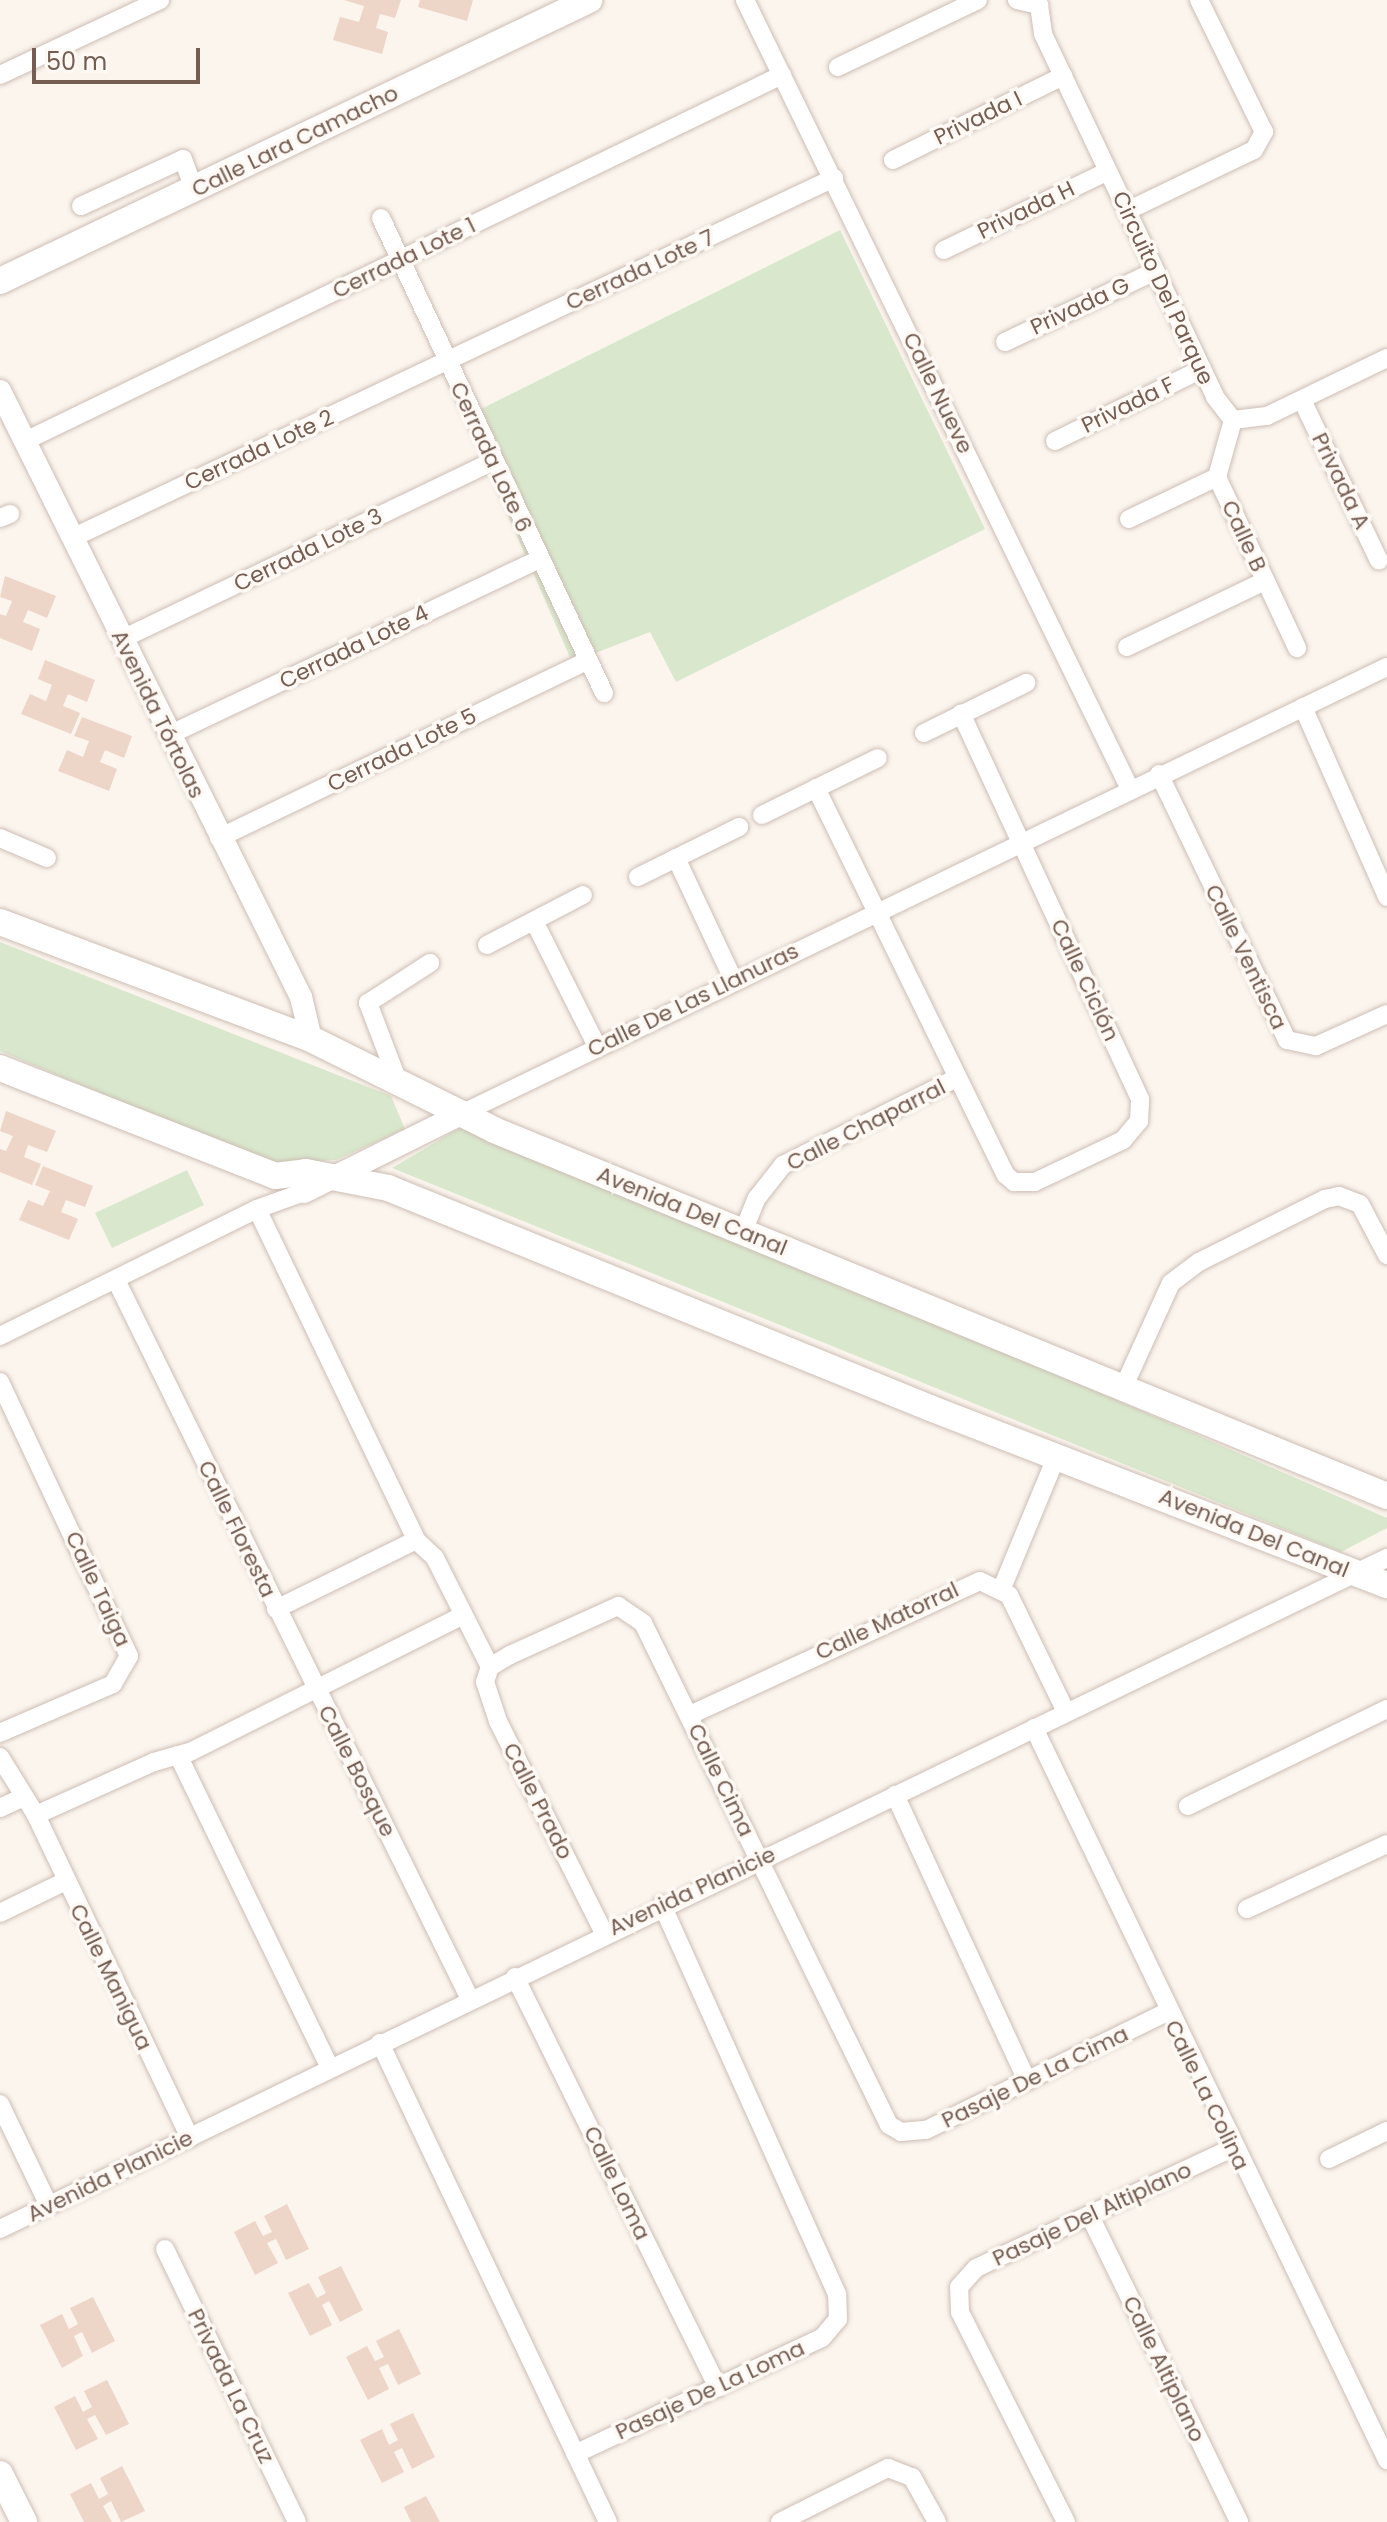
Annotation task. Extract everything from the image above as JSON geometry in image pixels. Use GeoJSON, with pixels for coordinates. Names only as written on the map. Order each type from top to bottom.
{"type":"FeatureCollection","features":[{"type":"Feature","properties":{"kind":"main road","name":"Calle Lara Camacho"},"geometry":{"type":"LineString","coordinates":[[0,281],[589,0]]}},
{"type":"Feature","properties":{"kind":"main road","name":"Avenida Del Canal"},"geometry":{"type":"LineString","coordinates":[[0,922],[311,1039],[463,1113],[743,1232],[1387,1496]]}},
{"type":"Feature","properties":{"kind":"main road","name":"Avenida Del Canal"},"geometry":{"type":"LineString","coordinates":[[0,1068],[275,1176],[306,1172],[388,1188],[1387,1585]]}},
{"type":"Feature","properties":{"kind":"main road"},"geometry":{"type":"LineString","coordinates":[[0,2474],[24,2522]]}},
{"type":"Feature","properties":{"kind":"street"},"geometry":{"type":"LineString","coordinates":[[0,75],[160,0]]}},
{"type":"Feature","properties":{"kind":"street","name":"Calle Nueve"},"geometry":{"type":"LineString","coordinates":[[745,0],[1129,787]]}},
{"type":"Feature","properties":{"kind":"street"},"geometry":{"type":"LineString","coordinates":[[838,67],[978,0]]}},
{"type":"Feature","properties":{"kind":"street"},"geometry":{"type":"LineString","coordinates":[[1017,0],[1041,3]]}},
{"type":"Feature","properties":{"kind":"street"},"geometry":{"type":"LineString","coordinates":[[1127,211],[1254,150],[1264,132],[1199,0]]}},
{"type":"Feature","properties":{"kind":"street","name":"Circuito Del Parque"},"geometry":{"type":"LineString","coordinates":[[1041,3],[1043,34],[1202,369],[1233,420]]}},
{"type":"Feature","properties":{"kind":"street","name":"Cerrada Lote 1"},"geometry":{"type":"LineString","coordinates":[[25,441],[782,75]]}},
{"type":"Feature","properties":{"kind":"street","name":"Privada I"},"geometry":{"type":"LineString","coordinates":[[893,160],[1063,76]]}},
{"type":"Feature","properties":{"kind":"street"},"geometry":{"type":"LineString","coordinates":[[81,206],[183,159],[194,190]]}},
{"type":"Feature","properties":{"kind":"street","name":"Privada H"},"geometry":{"type":"LineString","coordinates":[[944,250],[1108,171]]}},
{"type":"Feature","properties":{"kind":"street","name":"Cerrada Lote 7"},"geometry":{"type":"LineString","coordinates":[[447,362],[834,178]]}},
{"type":"Feature","properties":{"kind":"street","name":"Cerrada Lote 6"},"geometry":{"type":"LineString","coordinates":[[381,218],[586,661],[604,693]]}},
{"type":"Feature","properties":{"kind":"street","name":"Privada G"},"geometry":{"type":"LineString","coordinates":[[1005,342],[1155,271]]}},
{"type":"Feature","properties":{"kind":"street"},"geometry":{"type":"LineString","coordinates":[[1233,420],[1267,416],[1387,358]]}},
{"type":"Feature","properties":{"kind":"street","name":"Cerrada Lote 2"},"geometry":{"type":"LineString","coordinates":[[72,538],[447,362]]}},
{"type":"Feature","properties":{"kind":"street","name":"Privada F"},"geometry":{"type":"LineString","coordinates":[[1055,441],[1202,369]]}},
{"type":"Feature","properties":{"kind":"street","name":"Avenida Tórtolas"},"geometry":{"type":"LineString","coordinates":[[0,391],[219,838],[301,997],[311,1039]]}},
{"type":"Feature","properties":{"kind":"street","name":"Privada A"},"geometry":{"type":"LineString","coordinates":[[1302,400],[1379,561]]}},
{"type":"Feature","properties":{"kind":"street","name":"Calle B"},"geometry":{"type":"LineString","coordinates":[[1233,420],[1217,477],[1297,648]]}},
{"type":"Feature","properties":{"kind":"street","name":"Cerrada Lote 3"},"geometry":{"type":"LineString","coordinates":[[122,639],[494,461]]}},
{"type":"Feature","properties":{"kind":"street"},"geometry":{"type":"LineString","coordinates":[[1129,519],[1217,477]]}},
{"type":"Feature","properties":{"kind":"street","name":"Cerrada Lote 4"},"geometry":{"type":"LineString","coordinates":[[169,735],[539,559]]}},
{"type":"Feature","properties":{"kind":"street"},"geometry":{"type":"LineString","coordinates":[[1127,647],[1265,581]]}},
{"type":"Feature","properties":{"kind":"street","name":"Cerrada Lote 5"},"geometry":{"type":"LineString","coordinates":[[219,838],[586,661]]}},
{"type":"Feature","properties":{"kind":"street","name":"Calle De Las Llanuras"},"geometry":{"type":"LineString","coordinates":[[0,1336],[257,1209],[338,1176],[733,979],[1129,787],[1387,667]]}},
{"type":"Feature","properties":{"kind":"street"},"geometry":{"type":"LineString","coordinates":[[924,733],[1026,683]]}},
{"type":"Feature","properties":{"kind":"street"},"geometry":{"type":"LineString","coordinates":[[1303,707],[1387,897]]}},
{"type":"Feature","properties":{"kind":"street","name":"Calle Ciclón"},"geometry":{"type":"LineString","coordinates":[[961,714],[1140,1099],[1139,1121]]}},
{"type":"Feature","properties":{"kind":"street"},"geometry":{"type":"LineString","coordinates":[[762,815],[878,758]]}},
{"type":"Feature","properties":{"kind":"street","name":"Calle Ventisca"},"geometry":{"type":"LineString","coordinates":[[1159,774],[1287,1040],[1316,1046],[1387,1014]]}},
{"type":"Feature","properties":{"kind":"street"},"geometry":{"type":"LineString","coordinates":[[816,788],[955,1079]]}},
{"type":"Feature","properties":{"kind":"street"},"geometry":{"type":"LineString","coordinates":[[638,877],[739,827]]}},
{"type":"Feature","properties":{"kind":"street"},"geometry":{"type":"LineString","coordinates":[[0,838],[47,858]]}},
{"type":"Feature","properties":{"kind":"street"},"geometry":{"type":"LineString","coordinates":[[676,858],[733,979]]}},
{"type":"Feature","properties":{"kind":"street"},"geometry":{"type":"LineString","coordinates":[[487,945],[583,895]]}},
{"type":"Feature","properties":{"kind":"street"},"geometry":{"type":"LineString","coordinates":[[534,921],[597,1046]]}},
{"type":"Feature","properties":{"kind":"street"},"geometry":{"type":"LineString","coordinates":[[399,1084],[368,1003],[430,963]]}},
{"type":"Feature","properties":{"kind":"street","name":"Calle Chaparral"},"geometry":{"type":"LineString","coordinates":[[743,1232],[757,1198],[783,1165],[955,1079],[1000,1166],[1014,1182],[1035,1182],[1123,1140],[1139,1121]]}},
{"type":"Feature","properties":{"kind":"street"},"geometry":{"type":"LineString","coordinates":[[1124,1386],[1161,1296],[1183,1272],[1325,1199],[1352,1199],[1367,1214],[1387,1255]]}},
{"type":"Feature","properties":{"kind":"street"},"geometry":{"type":"LineString","coordinates":[[257,1209],[416,1540],[435,1558],[490,1667]]}},
{"type":"Feature","properties":{"kind":"street","name":"Calle Floresta"},"geometry":{"type":"LineString","coordinates":[[116,1280],[276,1609],[416,1540]]}},
{"type":"Feature","properties":{"kind":"street","name":"Calle Taiga"},"geometry":{"type":"LineString","coordinates":[[0,1382],[129,1656],[113,1684],[0,1733]]}},
{"type":"Feature","properties":{"kind":"street"},"geometry":{"type":"LineString","coordinates":[[1057,1455],[1002,1588],[1066,1712]]}},
{"type":"Feature","properties":{"kind":"street","name":"Avenida Planicie"},"geometry":{"type":"LineString","coordinates":[[0,2229],[604,1933],[1387,1558]]}},
{"type":"Feature","properties":{"kind":"street","name":"Calle Matorral"},"geometry":{"type":"LineString","coordinates":[[690,1715],[961,1586],[980,1581],[1002,1588]]}},
{"type":"Feature","properties":{"kind":"street","name":"Calle Cima"},"geometry":{"type":"LineString","coordinates":[[490,1667],[606,1609],[627,1608],[643,1623],[882,2114],[901,2132]]}},
{"type":"Feature","properties":{"kind":"street"},"geometry":{"type":"LineString","coordinates":[[276,1609],[316,1691],[464,1615]]}},
{"type":"Feature","properties":{"kind":"street","name":"Calle Prado"},"geometry":{"type":"LineString","coordinates":[[490,1667],[485,1682],[498,1721],[604,1933]]}},
{"type":"Feature","properties":{"kind":"street","name":"Calle Bosque"},"geometry":{"type":"LineString","coordinates":[[36,1815],[178,1755],[316,1691],[470,1999]]}},
{"type":"Feature","properties":{"kind":"street"},"geometry":{"type":"LineString","coordinates":[[1188,1806],[1387,1709]]}},
{"type":"Feature","properties":{"kind":"street","name":"Calle La Colina"},"geometry":{"type":"LineString","coordinates":[[1034,1728],[1232,2148],[1387,2460]]}},
{"type":"Feature","properties":{"kind":"street"},"geometry":{"type":"LineString","coordinates":[[178,1755],[330,2068]]}},
{"type":"Feature","properties":{"kind":"street"},"geometry":{"type":"LineString","coordinates":[[0,1757],[21,1798],[36,1815],[66,1881]]}},
{"type":"Feature","properties":{"kind":"street"},"geometry":{"type":"LineString","coordinates":[[895,1795],[1027,2081]]}},
{"type":"Feature","properties":{"kind":"street"},"geometry":{"type":"LineString","coordinates":[[0,1808],[21,1798]]}},
{"type":"Feature","properties":{"kind":"street"},"geometry":{"type":"LineString","coordinates":[[1247,1909],[1387,1844]]}},
{"type":"Feature","properties":{"kind":"street","name":"Calle Manigua"},"geometry":{"type":"LineString","coordinates":[[0,1913],[66,1881],[190,2138]]}},
{"type":"Feature","properties":{"kind":"street","name":"Pasaje De La Loma"},"geometry":{"type":"LineString","coordinates":[[575,2454],[822,2338],[838,2319],[837,2294],[662,1905]]}},
{"type":"Feature","properties":{"kind":"street","name":"Calle Loma"},"geometry":{"type":"LineString","coordinates":[[515,1977],[718,2388]]}},
{"type":"Feature","properties":{"kind":"street","name":"Pasaje De La Cima"},"geometry":{"type":"LineString","coordinates":[[901,2132],[926,2130],[1167,2012]]}},
{"type":"Feature","properties":{"kind":"street"},"geometry":{"type":"LineString","coordinates":[[380,2043],[608,2522]]}},
{"type":"Feature","properties":{"kind":"street"},"geometry":{"type":"LineString","coordinates":[[0,2104],[49,2206]]}},
{"type":"Feature","properties":{"kind":"street"},"geometry":{"type":"LineString","coordinates":[[1329,2159],[1387,2131]]}},
{"type":"Feature","properties":{"kind":"street","name":"Pasaje Del Altiplano"},"geometry":{"type":"LineString","coordinates":[[1066,2522],[960,2312],[959,2287],[976,2268],[1232,2148]]}},
{"type":"Feature","properties":{"kind":"street","name":"Calle Altiplano"},"geometry":{"type":"LineString","coordinates":[[1090,2216],[1239,2522]]}},
{"type":"Feature","properties":{"kind":"street","name":"Privada La Cruz"},"geometry":{"type":"LineString","coordinates":[[165,2249],[297,2522]]}},
{"type":"Feature","properties":{"kind":"street"},"geometry":{"type":"LineString","coordinates":[[780,2522],[875,2472],[901,2470],[920,2487],[937,2522]]}},
{"type":"Feature","properties":{"kind":"green space"},"geometry":{"type":"Polygon","coordinates":[[[840,230],[985,529],[676,682],[650,632],[572,662],[465,417],[840,230]]]}},
{"type":"Feature","properties":{"kind":"green space"},"geometry":{"type":"Polygon","coordinates":[[[0,942],[391,1096],[405,1129],[336,1160],[270,1164],[0,1051],[0,942]]]}},
{"type":"Feature","properties":{"kind":"green space"},"geometry":{"type":"Polygon","coordinates":[[[475,1119],[1387,1518],[1387,1528],[1341,1552],[392,1168],[475,1119]]]}},
{"type":"Feature","properties":{"kind":"green space"},"geometry":{"type":"Polygon","coordinates":[[[187,1170],[204,1205],[112,1248],[95,1213],[187,1170]]]}},
{"type":"Feature","properties":{"kind":"building"},"geometry":{"type":"Polygon","coordinates":[[[344,0],[401,0],[395,18],[380,14],[376,28],[388,32],[382,54],[333,40],[340,17],[359,22],[364,6],[344,0]]]}},
{"type":"Feature","properties":{"kind":"building"},"geometry":{"type":"Polygon","coordinates":[[[420,0],[473,0],[467,21],[418,7],[420,0]]]}},
{"type":"Feature","properties":{"kind":"building"},"geometry":{"type":"Polygon","coordinates":[[[5,576],[56,596],[47,618],[28,610],[23,622],[40,629],[32,651],[0,638],[0,614],[6,616],[12,601],[0,597],[5,576]]]}},
{"type":"Feature","properties":{"kind":"building"},"geometry":{"type":"Polygon","coordinates":[[[45,660],[95,680],[87,702],[68,694],[63,706],[80,713],[71,734],[21,714],[30,694],[46,701],[52,685],[38,679],[45,660]]]}},
{"type":"Feature","properties":{"kind":"building"},"geometry":{"type":"Polygon","coordinates":[[[82,717],[132,736],[124,758],[105,750],[100,762],[117,769],[109,791],[58,771],[67,750],[83,757],[89,741],[74,736],[82,717]]]}},
{"type":"Feature","properties":{"kind":"building"},"geometry":{"type":"Polygon","coordinates":[[[6,1111],[56,1131],[47,1152],[28,1145],[24,1157],[41,1164],[32,1185],[0,1172],[0,1149],[6,1151],[13,1136],[0,1131],[6,1111]]]}},
{"type":"Feature","properties":{"kind":"building"},"geometry":{"type":"Polygon","coordinates":[[[43,1166],[93,1186],[85,1207],[66,1200],[61,1212],[78,1219],[69,1240],[19,1220],[28,1200],[43,1206],[50,1191],[35,1185],[43,1166]]]}},
{"type":"Feature","properties":{"kind":"building"},"geometry":{"type":"Polygon","coordinates":[[[287,2204],[309,2249],[286,2260],[276,2239],[267,2243],[278,2263],[255,2275],[234,2232],[255,2221],[263,2236],[272,2232],[264,2216],[287,2204]]]}},
{"type":"Feature","properties":{"kind":"building"},"geometry":{"type":"Polygon","coordinates":[[[341,2266],[363,2310],[340,2322],[329,2301],[322,2305],[332,2325],[310,2336],[288,2293],[309,2283],[317,2298],[326,2293],[318,2277],[341,2266]]]}},
{"type":"Feature","properties":{"kind":"building"},"geometry":{"type":"Polygon","coordinates":[[[93,2297],[115,2341],[92,2353],[82,2332],[74,2336],[83,2356],[62,2368],[40,2325],[62,2314],[69,2329],[78,2324],[70,2308],[93,2297]]]}},
{"type":"Feature","properties":{"kind":"building"},"geometry":{"type":"Polygon","coordinates":[[[399,2329],[421,2374],[398,2385],[388,2364],[379,2368],[389,2389],[368,2400],[346,2357],[367,2346],[375,2361],[384,2357],[376,2341],[399,2329]]]}},
{"type":"Feature","properties":{"kind":"building"},"geometry":{"type":"Polygon","coordinates":[[[107,2380],[129,2424],[106,2435],[95,2415],[87,2419],[98,2439],[76,2450],[54,2407],[75,2396],[83,2412],[92,2407],[84,2391],[107,2380]]]}},
{"type":"Feature","properties":{"kind":"building"},"geometry":{"type":"Polygon","coordinates":[[[413,2413],[435,2457],[412,2469],[402,2448],[394,2452],[404,2472],[382,2483],[360,2440],[382,2429],[389,2445],[398,2440],[390,2424],[413,2413]]]}},
{"type":"Feature","properties":{"kind":"building"},"geometry":{"type":"Polygon","coordinates":[[[122,2466],[145,2511],[121,2522],[111,2501],[103,2506],[112,2522],[84,2522],[70,2494],[91,2483],[99,2499],[108,2494],[100,2478],[122,2466]]]}},
{"type":"Feature","properties":{"kind":"building"},"geometry":{"type":"Polygon","coordinates":[[[426,2496],[440,2522],[411,2522],[404,2507],[426,2496]]]}}]}
